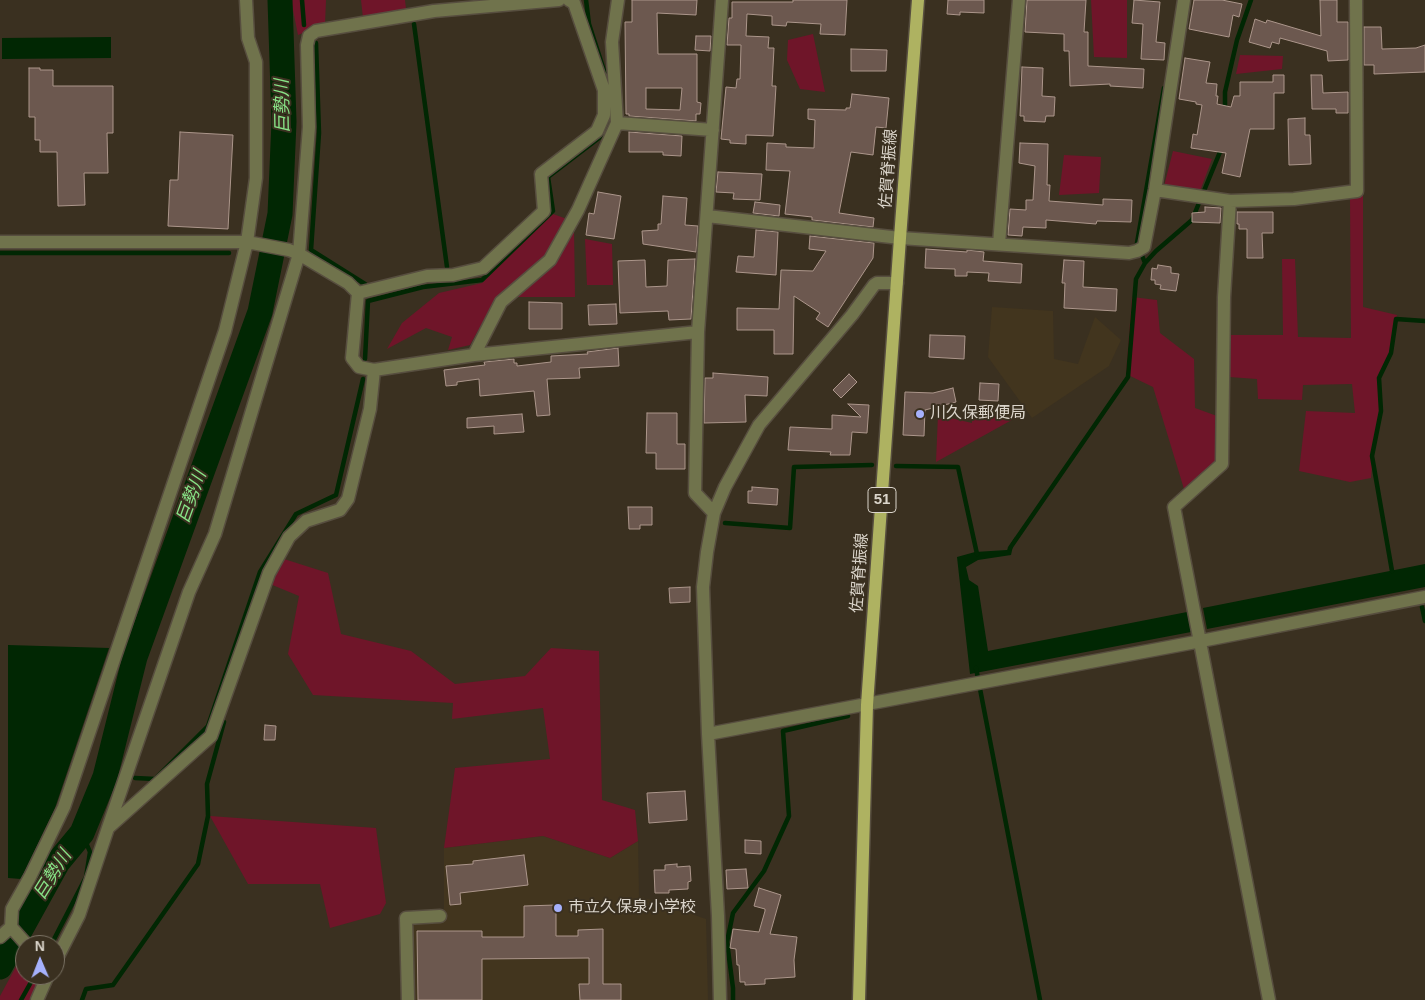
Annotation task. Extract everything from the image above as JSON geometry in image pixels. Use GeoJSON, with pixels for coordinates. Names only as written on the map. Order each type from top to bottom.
{"type":"FeatureCollection","features":[{"type":"Feature","properties":{"kind":"main road","name":"佐賀脊振線"},"geometry":{"type":"LineString","coordinates":[[859,1000],[867,705],[918,0]]}},
{"type":"Feature","properties":{"kind":"street"},"geometry":{"type":"LineString","coordinates":[[19,935],[11,927],[6,909],[30,877],[64,808],[225,331],[247,242],[256,178],[256,62],[248,38],[246,0]]}},
{"type":"Feature","properties":{"kind":"street"},"geometry":{"type":"LineString","coordinates":[[65,942],[79,915],[189,592],[214,534],[294,252],[309,127],[307,45],[309,36],[316,31],[434,11],[559,0]]}},
{"type":"Feature","properties":{"kind":"street"},"geometry":{"type":"LineString","coordinates":[[358,293],[427,276],[453,275],[483,268],[544,211],[541,174],[597,131],[604,115],[604,90],[574,3],[568,0]]}},
{"type":"Feature","properties":{"kind":"street"},"geometry":{"type":"LineString","coordinates":[[474,355],[501,302],[550,260],[578,210],[617,122],[612,42],[618,0]]}},
{"type":"Feature","properties":{"kind":"street"},"geometry":{"type":"LineString","coordinates":[[714,513],[695,493],[698,332],[722,0]]}},
{"type":"Feature","properties":{"kind":"street"},"geometry":{"type":"LineString","coordinates":[[999,244],[1019,0]]}},
{"type":"Feature","properties":{"kind":"street"},"geometry":{"type":"LineString","coordinates":[[707,216],[900,238],[1129,252],[1141,249],[1155,190],[1184,0]]}},
{"type":"Feature","properties":{"kind":"street"},"geometry":{"type":"LineString","coordinates":[[1155,190],[1230,200],[1294,199],[1358,191],[1356,0]]}},
{"type":"Feature","properties":{"kind":"street"},"geometry":{"type":"LineString","coordinates":[[617,122],[713,130]]}},
{"type":"Feature","properties":{"kind":"street"},"geometry":{"type":"LineString","coordinates":[[1230,200],[1224,297],[1222,464],[1174,507],[1269,1000]]}},
{"type":"Feature","properties":{"kind":"street"},"geometry":{"type":"LineString","coordinates":[[0,242],[247,242],[294,252],[348,283],[358,293]]}},
{"type":"Feature","properties":{"kind":"street"},"geometry":{"type":"LineString","coordinates":[[720,1000],[703,587],[714,513],[725,487],[759,425],[852,315],[874,285],[878,283],[897,283]]}},
{"type":"Feature","properties":{"kind":"street"},"geometry":{"type":"LineString","coordinates":[[358,293],[352,358],[359,367],[374,370],[474,355],[698,332]]}},
{"type":"Feature","properties":{"kind":"street"},"geometry":{"type":"LineString","coordinates":[[108,828],[211,736],[269,573],[289,537],[306,521],[340,510],[348,499],[370,409],[374,370]]}},
{"type":"Feature","properties":{"kind":"street"},"geometry":{"type":"LineString","coordinates":[[708,734],[978,684],[1425,597]]}},
{"type":"Feature","properties":{"kind":"street"},"geometry":{"type":"LineString","coordinates":[[408,1000],[406,918],[440,916]]}},
{"type":"Feature","properties":{"kind":"street"},"geometry":{"type":"LineString","coordinates":[[0,937],[11,927]]}},
{"type":"Feature","properties":{"kind":"street"},"geometry":{"type":"LineString","coordinates":[[37,1000],[44,985]]}},
{"type":"Feature","properties":{"kind":"shaded area"},"geometry":{"type":"Polygon","coordinates":[[[291,0],[326,0],[325,24],[298,35],[291,0]]]}},
{"type":"Feature","properties":{"kind":"shaded area"},"geometry":{"type":"Polygon","coordinates":[[[361,0],[405,0],[406,9],[363,18],[361,0]]]}},
{"type":"Feature","properties":{"kind":"shaded area"},"geometry":{"type":"Polygon","coordinates":[[[1091,0],[1127,0],[1127,58],[1094,57],[1091,0]]]}},
{"type":"Feature","properties":{"kind":"shaded area"},"geometry":{"type":"Polygon","coordinates":[[[813,34],[825,92],[800,89],[787,60],[788,40],[813,34]]]}},
{"type":"Feature","properties":{"kind":"shaded area"},"geometry":{"type":"Polygon","coordinates":[[[111,37],[111,58],[2,59],[2,38],[111,37]]]}},
{"type":"Feature","properties":{"kind":"shaded area"},"geometry":{"type":"Polygon","coordinates":[[[1240,55],[1283,56],[1282,69],[1236,74],[1240,55]]]}},
{"type":"Feature","properties":{"kind":"shaded area"},"geometry":{"type":"Polygon","coordinates":[[[1173,151],[1212,159],[1200,191],[1164,186],[1173,151]]]}},
{"type":"Feature","properties":{"kind":"shaded area"},"geometry":{"type":"Polygon","coordinates":[[[1064,155],[1101,157],[1099,193],[1059,195],[1064,155]]]}},
{"type":"Feature","properties":{"kind":"shaded area"},"geometry":{"type":"Polygon","coordinates":[[[1363,195],[1363,307],[1397,315],[1391,353],[1379,378],[1381,411],[1371,478],[1350,482],[1299,471],[1306,411],[1355,413],[1352,384],[1303,385],[1302,400],[1258,399],[1257,379],[1229,377],[1230,335],[1283,335],[1282,259],[1295,259],[1298,337],[1351,338],[1350,197],[1363,195]]]}},
{"type":"Feature","properties":{"kind":"shaded area"},"geometry":{"type":"Polygon","coordinates":[[[553,214],[567,219],[549,257],[495,300],[470,345],[448,350],[452,337],[426,328],[387,349],[402,323],[439,293],[482,283],[553,214]]]}},
{"type":"Feature","properties":{"kind":"shaded area"},"geometry":{"type":"Polygon","coordinates":[[[574,228],[575,297],[515,297],[574,228]]]}},
{"type":"Feature","properties":{"kind":"shaded area"},"geometry":{"type":"Polygon","coordinates":[[[585,239],[612,244],[613,285],[587,285],[585,239]]]}},
{"type":"Feature","properties":{"kind":"shaded area"},"geometry":{"type":"Polygon","coordinates":[[[1132,297],[1157,300],[1160,333],[1194,359],[1195,408],[1217,416],[1216,464],[1184,489],[1153,387],[1126,374],[1132,297]]]}},
{"type":"Feature","properties":{"kind":"shaded area"},"geometry":{"type":"Polygon","coordinates":[[[992,307],[1053,311],[1054,359],[1078,364],[1095,317],[1121,340],[1109,366],[1032,418],[988,357],[992,307]]]}},
{"type":"Feature","properties":{"kind":"shaded area"},"geometry":{"type":"Polygon","coordinates":[[[971,410],[1019,416],[936,462],[938,415],[972,423],[971,410]]]}},
{"type":"Feature","properties":{"kind":"shaded area"},"geometry":{"type":"Polygon","coordinates":[[[1015,537],[1011,555],[978,560],[966,567],[969,580],[978,586],[988,651],[1187,612],[1191,632],[970,674],[957,557],[975,552],[1007,550],[1015,537]]]}},
{"type":"Feature","properties":{"kind":"shaded area"},"geometry":{"type":"Polygon","coordinates":[[[284,559],[328,573],[341,634],[411,651],[455,684],[525,676],[551,648],[599,651],[602,800],[635,810],[638,841],[610,858],[543,836],[444,848],[455,768],[550,759],[543,708],[452,719],[453,703],[313,695],[288,654],[299,596],[270,584],[284,559]]]}},
{"type":"Feature","properties":{"kind":"shaded area"},"geometry":{"type":"Polygon","coordinates":[[[1425,564],[1425,587],[1207,629],[1203,608],[1425,564]]]}},
{"type":"Feature","properties":{"kind":"shaded area"},"geometry":{"type":"Polygon","coordinates":[[[8,645],[109,648],[55,808],[21,879],[8,878],[8,645]]]}},
{"type":"Feature","properties":{"kind":"shaded area"},"geometry":{"type":"Polygon","coordinates":[[[210,816],[376,828],[386,903],[380,914],[330,928],[320,884],[248,884],[210,816]]]}},
{"type":"Feature","properties":{"kind":"shaded area","name":"市立久保泉小学校"},"geometry":{"type":"Polygon","coordinates":[[[543,836],[610,858],[638,841],[639,896],[706,919],[708,1000],[412,1000],[409,922],[444,920],[444,848],[543,836]]]}},
{"type":"Feature","properties":{"kind":"shaded area"},"geometry":{"type":"Polygon","coordinates":[[[15,968],[15,985],[38,985],[30,1000],[0,1000],[0,996],[15,968]]]}},
{"type":"Feature","properties":{"kind":"building"},"geometry":{"type":"Polygon","coordinates":[[[632,0],[697,0],[696,15],[657,13],[658,54],[697,54],[697,102],[701,103],[700,114],[696,114],[696,121],[629,116],[629,114],[626,114],[625,22],[632,22],[632,0]],[[646,88],[646,109],[680,110],[682,88],[646,88]]]}},
{"type":"Feature","properties":{"kind":"building"},"geometry":{"type":"Polygon","coordinates":[[[793,0],[847,0],[845,35],[820,34],[821,24],[787,22],[786,26],[772,25],[772,16],[747,14],[746,36],[769,37],[768,48],[774,48],[772,86],[776,86],[773,136],[746,135],[746,144],[730,143],[730,140],[721,139],[726,87],[736,88],[737,79],[740,79],[741,45],[727,45],[729,18],[732,18],[732,2],[793,2],[793,0]]]}},
{"type":"Feature","properties":{"kind":"building"},"geometry":{"type":"Polygon","coordinates":[[[948,0],[984,0],[984,13],[960,12],[960,15],[947,14],[948,0]]]}},
{"type":"Feature","properties":{"kind":"building"},"geometry":{"type":"Polygon","coordinates":[[[1027,0],[1086,0],[1084,32],[1088,32],[1088,66],[1144,69],[1143,88],[1110,86],[1110,84],[1070,86],[1069,51],[1064,51],[1064,34],[1025,32],[1027,0]]]}},
{"type":"Feature","properties":{"kind":"building"},"geometry":{"type":"Polygon","coordinates":[[[1134,0],[1160,2],[1156,42],[1165,43],[1164,60],[1141,59],[1143,24],[1132,23],[1134,0]]]}},
{"type":"Feature","properties":{"kind":"building"},"geometry":{"type":"Polygon","coordinates":[[[1194,0],[1222,0],[1242,4],[1239,17],[1233,15],[1229,37],[1189,29],[1194,0]]]}},
{"type":"Feature","properties":{"kind":"building"},"geometry":{"type":"Polygon","coordinates":[[[1320,0],[1337,0],[1337,22],[1348,22],[1348,60],[1328,61],[1327,51],[1280,38],[1279,44],[1272,42],[1270,48],[1249,42],[1255,19],[1266,23],[1267,20],[1321,36],[1320,0]]]}},
{"type":"Feature","properties":{"kind":"building"},"geometry":{"type":"Polygon","coordinates":[[[1364,27],[1381,27],[1382,49],[1416,48],[1425,45],[1425,72],[1374,74],[1374,65],[1364,65],[1364,27]]]}},
{"type":"Feature","properties":{"kind":"building"},"geometry":{"type":"Polygon","coordinates":[[[696,36],[711,36],[710,51],[695,50],[696,36]]]}},
{"type":"Feature","properties":{"kind":"building"},"geometry":{"type":"Polygon","coordinates":[[[851,49],[887,50],[886,71],[851,71],[851,49]]]}},
{"type":"Feature","properties":{"kind":"building"},"geometry":{"type":"Polygon","coordinates":[[[1185,58],[1210,62],[1206,83],[1217,84],[1217,104],[1231,107],[1234,96],[1240,96],[1240,82],[1273,82],[1273,75],[1284,75],[1284,93],[1274,93],[1274,129],[1250,129],[1240,177],[1222,173],[1226,153],[1191,148],[1193,134],[1197,135],[1202,105],[1179,99],[1185,58]]]}},
{"type":"Feature","properties":{"kind":"building"},"geometry":{"type":"Polygon","coordinates":[[[1022,67],[1043,68],[1042,96],[1055,97],[1054,116],[1046,116],[1045,122],[1024,121],[1024,116],[1020,116],[1022,67]]]}},
{"type":"Feature","properties":{"kind":"building"},"geometry":{"type":"Polygon","coordinates":[[[29,68],[53,70],[53,86],[113,86],[113,133],[107,133],[108,173],[84,173],[85,205],[58,206],[57,152],[40,152],[40,140],[35,140],[35,117],[29,117],[29,68]]]}},
{"type":"Feature","properties":{"kind":"building"},"geometry":{"type":"Polygon","coordinates":[[[1311,75],[1322,75],[1323,93],[1348,92],[1348,113],[1336,113],[1336,109],[1312,109],[1311,75]]]}},
{"type":"Feature","properties":{"kind":"building"},"geometry":{"type":"Polygon","coordinates":[[[852,94],[889,98],[886,128],[876,127],[873,155],[851,152],[839,213],[874,218],[873,227],[812,220],[812,217],[785,214],[790,171],[766,170],[767,143],[786,144],[786,147],[814,148],[815,120],[808,119],[808,109],[846,110],[846,108],[850,108],[852,94]]]}},
{"type":"Feature","properties":{"kind":"building"},"geometry":{"type":"Polygon","coordinates":[[[1305,118],[1305,135],[1310,135],[1311,164],[1289,165],[1288,119],[1305,118]]]}},
{"type":"Feature","properties":{"kind":"building"},"geometry":{"type":"Polygon","coordinates":[[[180,132],[233,135],[228,229],[168,226],[170,180],[178,180],[180,132]]]}},
{"type":"Feature","properties":{"kind":"building"},"geometry":{"type":"Polygon","coordinates":[[[629,132],[682,136],[681,156],[663,155],[663,152],[629,152],[629,132]]]}},
{"type":"Feature","properties":{"kind":"building"},"geometry":{"type":"Polygon","coordinates":[[[1020,143],[1048,144],[1047,185],[1050,185],[1049,201],[1103,205],[1103,199],[1132,200],[1131,222],[1097,221],[1096,224],[1046,220],[1046,228],[1023,227],[1022,236],[1008,235],[1010,209],[1026,210],[1026,200],[1033,200],[1035,166],[1019,163],[1020,143]]]}},
{"type":"Feature","properties":{"kind":"building"},"geometry":{"type":"Polygon","coordinates":[[[718,172],[762,174],[760,200],[733,199],[734,193],[716,192],[718,172]]]}},
{"type":"Feature","properties":{"kind":"building"},"geometry":{"type":"Polygon","coordinates":[[[598,192],[621,196],[614,239],[586,235],[589,213],[594,214],[598,192]]]}},
{"type":"Feature","properties":{"kind":"building"},"geometry":{"type":"Polygon","coordinates":[[[663,196],[687,198],[685,225],[698,226],[696,252],[643,244],[642,231],[658,230],[658,224],[661,224],[663,196]]]}},
{"type":"Feature","properties":{"kind":"building"},"geometry":{"type":"Polygon","coordinates":[[[755,202],[780,205],[779,216],[753,213],[755,202]]]}},
{"type":"Feature","properties":{"kind":"building"},"geometry":{"type":"Polygon","coordinates":[[[1205,207],[1221,208],[1220,223],[1192,222],[1192,213],[1205,212],[1205,207]]]}},
{"type":"Feature","properties":{"kind":"building"},"geometry":{"type":"Polygon","coordinates":[[[1237,212],[1273,212],[1273,233],[1262,233],[1263,258],[1247,258],[1247,229],[1239,229],[1237,212]]]}},
{"type":"Feature","properties":{"kind":"building"},"geometry":{"type":"Polygon","coordinates":[[[756,230],[778,232],[776,275],[736,272],[738,256],[754,257],[756,230]]]}},
{"type":"Feature","properties":{"kind":"building"},"geometry":{"type":"Polygon","coordinates":[[[810,236],[874,243],[873,258],[828,327],[816,319],[820,313],[794,296],[793,354],[774,354],[774,330],[737,330],[737,308],[779,309],[781,270],[813,271],[826,251],[809,249],[810,236]]]}},
{"type":"Feature","properties":{"kind":"building"},"geometry":{"type":"Polygon","coordinates":[[[926,249],[984,252],[983,261],[1022,264],[1021,283],[988,281],[989,273],[967,272],[967,276],[955,276],[955,269],[925,268],[926,249]]]}},
{"type":"Feature","properties":{"kind":"building"},"geometry":{"type":"Polygon","coordinates":[[[695,259],[691,319],[669,320],[668,311],[620,313],[618,261],[645,260],[646,287],[667,286],[668,260],[695,259]]]}},
{"type":"Feature","properties":{"kind":"building"},"geometry":{"type":"Polygon","coordinates":[[[1064,260],[1084,261],[1083,287],[1117,289],[1116,311],[1064,308],[1065,283],[1062,283],[1064,260]]]}},
{"type":"Feature","properties":{"kind":"building"},"geometry":{"type":"Polygon","coordinates":[[[1158,265],[1171,267],[1171,273],[1179,274],[1176,291],[1160,289],[1161,285],[1155,284],[1155,280],[1151,280],[1152,268],[1157,269],[1158,265]]]}},
{"type":"Feature","properties":{"kind":"building"},"geometry":{"type":"Polygon","coordinates":[[[529,302],[562,303],[562,329],[529,329],[529,302]]]}},
{"type":"Feature","properties":{"kind":"building"},"geometry":{"type":"Polygon","coordinates":[[[616,304],[617,324],[589,325],[588,305],[616,304]]]}},
{"type":"Feature","properties":{"kind":"building"},"geometry":{"type":"Polygon","coordinates":[[[930,335],[965,336],[964,359],[929,357],[930,335]]]}},
{"type":"Feature","properties":{"kind":"building"},"geometry":{"type":"Polygon","coordinates":[[[618,348],[619,366],[579,368],[580,378],[547,379],[550,415],[537,416],[534,391],[480,396],[479,379],[457,382],[457,385],[446,386],[444,370],[485,365],[484,362],[514,359],[514,363],[517,363],[517,366],[551,362],[551,356],[588,354],[587,352],[618,348]]]}},
{"type":"Feature","properties":{"kind":"building"},"geometry":{"type":"Polygon","coordinates":[[[713,373],[768,377],[767,396],[745,395],[746,422],[704,423],[705,378],[713,378],[713,373]]]}},
{"type":"Feature","properties":{"kind":"building"},"geometry":{"type":"Polygon","coordinates":[[[849,374],[857,382],[841,398],[833,390],[849,374]]]}},
{"type":"Feature","properties":{"kind":"building"},"geometry":{"type":"Polygon","coordinates":[[[980,383],[999,384],[998,401],[979,400],[980,383]]]}},
{"type":"Feature","properties":{"kind":"building"},"geometry":{"type":"Polygon","coordinates":[[[953,388],[956,402],[925,410],[924,436],[903,435],[905,392],[933,393],[953,388]]]}},
{"type":"Feature","properties":{"kind":"building"},"geometry":{"type":"Polygon","coordinates":[[[848,404],[869,405],[867,433],[852,432],[850,455],[830,455],[831,452],[788,450],[790,427],[832,429],[832,415],[861,417],[848,404]]]}},
{"type":"Feature","properties":{"kind":"building"},"geometry":{"type":"Polygon","coordinates":[[[647,413],[677,413],[677,444],[685,444],[685,469],[656,469],[656,453],[646,453],[647,413]]]}},
{"type":"Feature","properties":{"kind":"building"},"geometry":{"type":"Polygon","coordinates":[[[522,414],[524,432],[494,434],[494,426],[467,428],[467,418],[522,414]]]}},
{"type":"Feature","properties":{"kind":"building"},"geometry":{"type":"Polygon","coordinates":[[[752,487],[778,489],[777,505],[748,503],[748,491],[752,491],[752,487]]]}},
{"type":"Feature","properties":{"kind":"building"},"geometry":{"type":"Polygon","coordinates":[[[628,507],[652,507],[652,525],[640,525],[640,529],[629,529],[628,507]]]}},
{"type":"Feature","properties":{"kind":"building"},"geometry":{"type":"Polygon","coordinates":[[[690,587],[690,602],[670,603],[669,588],[690,587]]]}},
{"type":"Feature","properties":{"kind":"building"},"geometry":{"type":"Polygon","coordinates":[[[265,725],[276,726],[275,740],[264,740],[265,725]]]}},
{"type":"Feature","properties":{"kind":"building"},"geometry":{"type":"Polygon","coordinates":[[[685,791],[687,820],[649,823],[647,793],[685,791]]]}},
{"type":"Feature","properties":{"kind":"building"},"geometry":{"type":"Polygon","coordinates":[[[745,840],[761,841],[761,854],[745,853],[745,840]]]}},
{"type":"Feature","properties":{"kind":"building"},"geometry":{"type":"Polygon","coordinates":[[[524,855],[528,885],[460,893],[461,904],[450,905],[446,866],[473,864],[473,861],[524,855]]]}},
{"type":"Feature","properties":{"kind":"building"},"geometry":{"type":"Polygon","coordinates":[[[677,864],[677,867],[690,866],[691,881],[688,882],[688,889],[669,890],[669,893],[655,893],[654,870],[665,870],[665,865],[677,864]]]}},
{"type":"Feature","properties":{"kind":"building"},"geometry":{"type":"Polygon","coordinates":[[[746,869],[748,888],[727,889],[726,870],[746,869]]]}},
{"type":"Feature","properties":{"kind":"building"},"geometry":{"type":"Polygon","coordinates":[[[759,888],[781,895],[770,934],[797,937],[794,960],[795,977],[765,979],[765,984],[745,985],[745,982],[740,982],[736,949],[730,948],[733,929],[759,932],[765,909],[754,906],[759,888]]]}},
{"type":"Feature","properties":{"kind":"building"},"geometry":{"type":"Polygon","coordinates":[[[556,905],[556,936],[578,936],[578,930],[603,929],[603,984],[621,984],[621,1000],[580,1000],[579,984],[589,984],[589,958],[482,959],[482,1000],[418,1000],[417,931],[482,931],[482,937],[524,937],[524,906],[556,905]]]}},
{"type":"Feature","properties":{"kind":"waterway","name":"巨勢川"},"geometry":{"type":"LineString","coordinates":[[0,967],[58,862],[82,833],[105,777],[135,657],[260,312],[280,214],[284,122],[280,0]]}},
{"type":"Feature","properties":{"kind":"waterway"},"geometry":{"type":"LineString","coordinates":[[302,0],[304,25]]}},
{"type":"Feature","properties":{"kind":"waterway"},"geometry":{"type":"LineString","coordinates":[[586,0],[589,24],[608,83]]}},
{"type":"Feature","properties":{"kind":"waterway"},"geometry":{"type":"LineString","coordinates":[[1225,110],[1225,92],[1237,40],[1251,0]]}},
{"type":"Feature","properties":{"kind":"waterway"},"geometry":{"type":"LineString","coordinates":[[414,24],[447,267]]}},
{"type":"Feature","properties":{"kind":"waterway"},"geometry":{"type":"LineString","coordinates":[[316,43],[319,133],[311,250],[365,284]]}},
{"type":"Feature","properties":{"kind":"waterway"},"geometry":{"type":"LineString","coordinates":[[1145,263],[1137,243],[1164,88]]}},
{"type":"Feature","properties":{"kind":"waterway"},"geometry":{"type":"LineString","coordinates":[[365,359],[368,301],[423,287],[482,280],[553,211],[548,177],[599,138],[610,120],[610,113]]}},
{"type":"Feature","properties":{"kind":"waterway"},"geometry":{"type":"LineString","coordinates":[[1010,548],[1128,377],[1136,279],[1145,263],[1156,251],[1192,220],[1222,147]]}},
{"type":"Feature","properties":{"kind":"waterway"},"geometry":{"type":"LineString","coordinates":[[0,253],[229,253]]}},
{"type":"Feature","properties":{"kind":"waterway"},"geometry":{"type":"LineString","coordinates":[[1392,571],[1372,456],[1381,411],[1379,378],[1391,353],[1396,319],[1425,321]]}},
{"type":"Feature","properties":{"kind":"waterway"},"geometry":{"type":"LineString","coordinates":[[135,778],[155,779],[208,726],[260,572],[296,514],[336,495],[363,379]]}},
{"type":"Feature","properties":{"kind":"waterway"},"geometry":{"type":"LineString","coordinates":[[725,523],[790,528],[794,467],[872,465]]}},
{"type":"Feature","properties":{"kind":"waterway"},"geometry":{"type":"LineString","coordinates":[[896,466],[958,467],[977,554]]}},
{"type":"Feature","properties":{"kind":"waterway"},"geometry":{"type":"LineString","coordinates":[[1422,607],[1425,621]]}},
{"type":"Feature","properties":{"kind":"waterway"},"geometry":{"type":"LineString","coordinates":[[976,668],[1040,1000]]}},
{"type":"Feature","properties":{"kind":"waterway"},"geometry":{"type":"LineString","coordinates":[[733,1000],[727,942],[733,913],[764,871],[789,816],[783,731],[848,716]]}},
{"type":"Feature","properties":{"kind":"waterway"},"geometry":{"type":"LineString","coordinates":[[82,1000],[86,989],[113,985],[198,864],[208,816],[207,784],[224,722]]}},
{"type":"Feature","properties":{"kind":"waterway"},"geometry":{"type":"LineString","coordinates":[[56,935],[86,877],[90,852],[82,833]]}},
{"type":"Feature","properties":{"kind":"waterway"},"geometry":{"type":"LineString","coordinates":[[21,1000],[29,985]]}},
{"type":"Feature","properties":{"kind":"place","name":"川久保郵便局"},"geometry":{"type":"Point","coordinates":[920,414]}},
{"type":"Feature","properties":{"kind":"place","name":"市立久保泉小学校"},"geometry":{"type":"Point","coordinates":[558,908]}}]}
